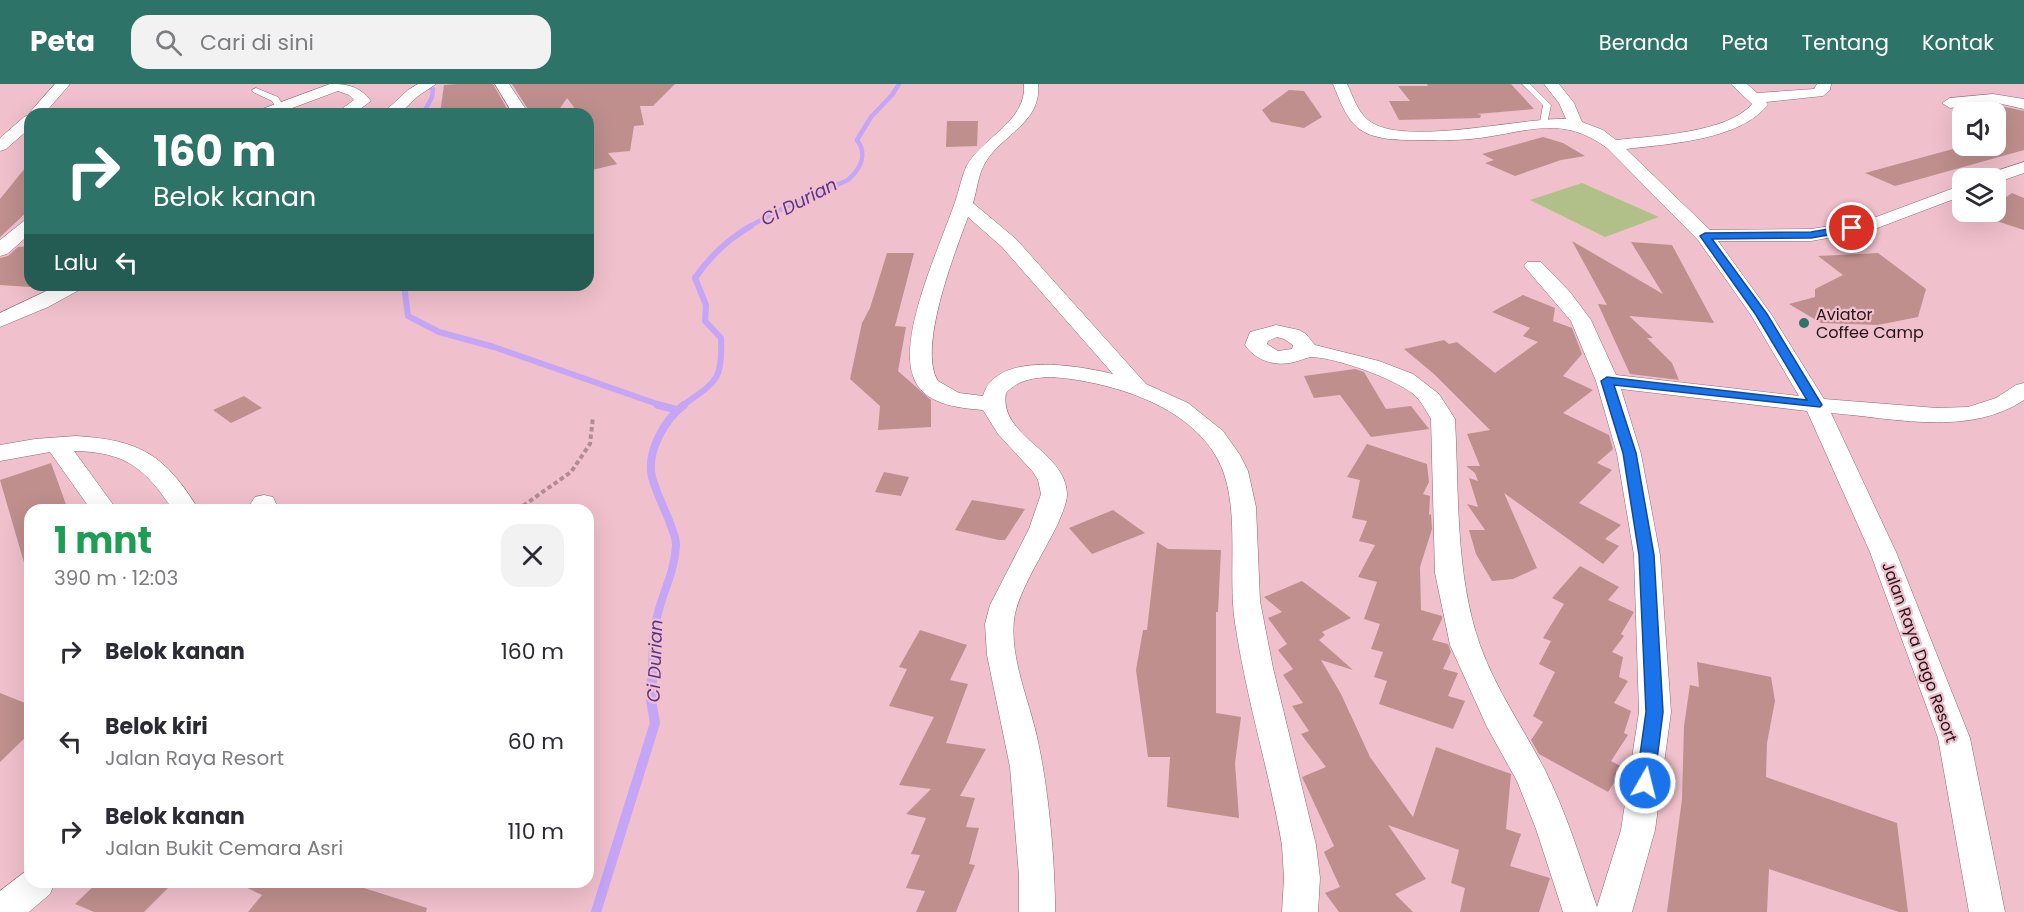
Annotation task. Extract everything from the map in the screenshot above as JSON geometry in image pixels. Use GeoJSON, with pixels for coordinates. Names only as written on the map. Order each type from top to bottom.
{"type":"FeatureCollection","features":[{"type":"Feature","properties":{"kind":"street"},"geometry":{"type":"LineString","coordinates":[[41,108],[63,84]]}},
{"type":"Feature","properties":{"kind":"street"},"geometry":{"type":"LineString","coordinates":[[397,108],[413,93],[429,84]]}},
{"type":"Feature","properties":{"kind":"street"},"geometry":{"type":"LineString","coordinates":[[502,84],[517,108]]}},
{"type":"Feature","properties":{"kind":"street"},"geometry":{"type":"LineString","coordinates":[[992,403],[965,402],[946,397],[930,387],[922,375],[920,357],[928,311],[949,240],[964,204],[971,176],[980,156],[1016,123],[1030,106],[1034,97],[1031,84]]}},
{"type":"Feature","properties":{"kind":"street"},"geometry":{"type":"LineString","coordinates":[[1340,84],[1361,122],[1372,129],[1394,135],[1481,133],[1544,122],[1583,128],[1628,128],[1694,133]]}},
{"type":"Feature","properties":{"kind":"street"},"geometry":{"type":"LineString","coordinates":[[1551,84],[1564,97],[1583,128]]}},
{"type":"Feature","properties":{"kind":"street"},"geometry":{"type":"LineString","coordinates":[[1613,145],[1694,133],[1746,119],[1758,111],[1760,104],[1738,84]]}},
{"type":"Feature","properties":{"kind":"street"},"geometry":{"type":"LineString","coordinates":[[1754,98],[1818,93],[1823,90],[1824,84]]}},
{"type":"Feature","properties":{"kind":"street"},"geometry":{"type":"LineString","coordinates":[[280,107],[336,85],[354,92],[363,101],[353,108]]}},
{"type":"Feature","properties":{"kind":"street"},"geometry":{"type":"LineString","coordinates":[[1950,104],[1993,98],[2024,104]]}},
{"type":"Feature","properties":{"kind":"street"},"geometry":{"type":"LineString","coordinates":[[0,146],[24,125]]}},
{"type":"Feature","properties":{"kind":"street","name":"Jalan Raya Dago Resort"},"geometry":{"type":"LineString","coordinates":[[1583,128],[1605,137],[1705,236],[1761,314],[1816,405],[1883,552],[1954,738],[1988,911]]}},
{"type":"Feature","properties":{"kind":"street"},"geometry":{"type":"LineString","coordinates":[[2006,173],[2024,167]]}},
{"type":"Feature","properties":{"kind":"street"},"geometry":{"type":"LineString","coordinates":[[1705,236],[1811,235],[1872,225],[1952,194]]}},
{"type":"Feature","properties":{"kind":"street"},"geometry":{"type":"LineString","coordinates":[[964,204],[1009,243],[1137,387]]}},
{"type":"Feature","properties":{"kind":"street"},"geometry":{"type":"LineString","coordinates":[[0,250],[24,230]]}},
{"type":"Feature","properties":{"kind":"street"},"geometry":{"type":"LineString","coordinates":[[1534,266],[1563,296],[1581,320],[1607,381],[1629,453],[1647,555],[1655,712],[1638,830],[1614,912]]}},
{"type":"Feature","properties":{"kind":"street"},"geometry":{"type":"LineString","coordinates":[[0,321],[63,291]]}},
{"type":"Feature","properties":{"kind":"street"},"geometry":{"type":"LineString","coordinates":[[1304,349],[1370,364],[1404,379],[1430,398],[1443,419],[1449,573],[1465,645],[1503,727],[1532,777],[1553,829],[1581,912]]}},
{"type":"Feature","properties":{"kind":"street"},"geometry":{"type":"LineString","coordinates":[[1037,912],[1039,888],[1024,752],[1000,642],[999,621],[1021,567],[1049,513],[1054,496],[1053,485],[1045,470],[1032,453],[1005,428],[997,417],[992,403],[995,391],[1007,382],[1023,374],[1044,370],[1090,375],[1137,387],[1166,400],[1205,429],[1227,454],[1238,477],[1242,500],[1246,600],[1264,691],[1300,843],[1304,885],[1300,912]]}},
{"type":"Feature","properties":{"kind":"street"},"geometry":{"type":"LineString","coordinates":[[1607,381],[1816,405],[1937,415],[1970,414],[2004,402],[2024,390]]}},
{"type":"Feature","properties":{"kind":"street"},"geometry":{"type":"LineString","coordinates":[[0,453],[58,446],[105,446],[131,453],[148,463],[182,504]]}},
{"type":"Feature","properties":{"kind":"street"},"geometry":{"type":"LineString","coordinates":[[58,446],[100,504]]}},
{"type":"Feature","properties":{"kind":"street"},"geometry":{"type":"LineString","coordinates":[[2,912],[30,888]]}},
{"type":"Feature","properties":{"kind":"lane"},"geometry":{"type":"LineString","coordinates":[[1526,84],[1547,105],[1544,122]]}},
{"type":"Feature","properties":{"kind":"lane"},"geometry":{"type":"LineString","coordinates":[[256,90],[271,96],[280,107]]}},
{"type":"Feature","properties":{"kind":"path"},"geometry":{"type":"LineString","coordinates":[[526,504],[571,472],[590,444],[593,417]]}},
{"type":"Feature","properties":{"kind":"green space"},"geometry":{"type":"Polygon","coordinates":[[[1582,183],[1659,217],[1605,237],[1530,200],[1582,183]]]}},
{"type":"Feature","properties":{"kind":"building"},"geometry":{"type":"Polygon","coordinates":[[[493,84],[507,108],[441,108],[444,85],[493,84]]]}},
{"type":"Feature","properties":{"kind":"building"},"geometry":{"type":"Polygon","coordinates":[[[512,84],[675,84],[653,106],[640,106],[644,125],[634,126],[630,151],[608,153],[617,164],[594,170],[594,108],[574,108],[567,98],[560,108],[527,108],[512,84]]]}},
{"type":"Feature","properties":{"kind":"building"},"geometry":{"type":"Polygon","coordinates":[[[1427,84],[1511,84],[1534,109],[1477,114],[1481,115],[1480,118],[1399,120],[1389,101],[1410,101],[1398,86],[1428,86],[1427,84]]]}},
{"type":"Feature","properties":{"kind":"building"},"geometry":{"type":"Polygon","coordinates":[[[1289,90],[1304,91],[1322,117],[1304,128],[1271,122],[1262,110],[1289,90]]]}},
{"type":"Feature","properties":{"kind":"building"},"geometry":{"type":"Polygon","coordinates":[[[2006,107],[2024,111],[2024,150],[2006,155],[2006,107]]]}},
{"type":"Feature","properties":{"kind":"building"},"geometry":{"type":"Polygon","coordinates":[[[947,121],[978,121],[977,146],[946,147],[947,121]]]}},
{"type":"Feature","properties":{"kind":"building"},"geometry":{"type":"Polygon","coordinates":[[[1543,137],[1563,143],[1585,156],[1561,160],[1515,176],[1485,163],[1494,160],[1482,154],[1543,137]]]}},
{"type":"Feature","properties":{"kind":"building"},"geometry":{"type":"Polygon","coordinates":[[[1952,149],[1952,156],[2002,156],[1952,168],[1952,170],[1895,186],[1865,173],[1952,149]]]}},
{"type":"Feature","properties":{"kind":"building"},"geometry":{"type":"Polygon","coordinates":[[[24,169],[24,215],[0,237],[0,199],[24,169]]]}},
{"type":"Feature","properties":{"kind":"building"},"geometry":{"type":"Polygon","coordinates":[[[2012,193],[2024,198],[2024,230],[2000,222],[2006,222],[2006,197],[2012,193]]]}},
{"type":"Feature","properties":{"kind":"building"},"geometry":{"type":"Polygon","coordinates":[[[1572,241],[1663,294],[1631,242],[1672,245],[1714,323],[1629,316],[1653,338],[1647,338],[1672,363],[1679,380],[1630,374],[1598,304],[1607,305],[1572,241]]]}},
{"type":"Feature","properties":{"kind":"building"},"geometry":{"type":"Polygon","coordinates":[[[24,246],[24,287],[0,285],[0,258],[8,256],[18,247],[24,246]]]}},
{"type":"Feature","properties":{"kind":"building"},"geometry":{"type":"Polygon","coordinates":[[[887,253],[914,253],[895,326],[906,327],[898,371],[931,400],[931,427],[878,430],[880,406],[850,379],[862,323],[870,308],[887,253]]]}},
{"type":"Feature","properties":{"kind":"building"},"geometry":{"type":"Polygon","coordinates":[[[1878,253],[1926,289],[1918,317],[1878,325],[1821,323],[1789,304],[1815,297],[1815,289],[1843,275],[1818,256],[1878,253]]]}},
{"type":"Feature","properties":{"kind":"building"},"geometry":{"type":"Polygon","coordinates":[[[1523,295],[1555,308],[1553,321],[1572,328],[1582,354],[1563,376],[1593,390],[1563,413],[1609,435],[1613,449],[1597,463],[1612,470],[1579,503],[1621,525],[1605,539],[1619,546],[1603,564],[1504,493],[1537,568],[1513,579],[1492,581],[1476,554],[1469,530],[1485,530],[1467,504],[1478,507],[1469,478],[1478,481],[1475,473],[1466,466],[1480,466],[1467,434],[1490,430],[1434,374],[1404,349],[1444,340],[1449,344],[1457,342],[1495,373],[1538,342],[1523,336],[1530,328],[1492,312],[1523,295]]]}},
{"type":"Feature","properties":{"kind":"building"},"geometry":{"type":"Polygon","coordinates":[[[1355,369],[1364,372],[1386,409],[1411,406],[1429,429],[1371,437],[1340,395],[1314,398],[1304,376],[1355,369]]]}},
{"type":"Feature","properties":{"kind":"building"},"geometry":{"type":"Polygon","coordinates":[[[244,396],[262,408],[231,423],[213,410],[244,396]]]}},
{"type":"Feature","properties":{"kind":"building"},"geometry":{"type":"Polygon","coordinates":[[[1367,444],[1427,464],[1429,482],[1423,494],[1430,496],[1429,515],[1431,514],[1432,529],[1420,567],[1421,610],[1442,616],[1432,640],[1448,644],[1451,652],[1443,669],[1458,673],[1448,696],[1465,701],[1453,729],[1379,704],[1387,681],[1374,677],[1383,652],[1371,649],[1380,624],[1364,619],[1377,582],[1358,577],[1375,545],[1359,541],[1367,521],[1352,518],[1360,480],[1347,477],[1367,444]]]}},
{"type":"Feature","properties":{"kind":"building"},"geometry":{"type":"Polygon","coordinates":[[[51,463],[66,504],[24,504],[24,563],[0,480],[51,463]]]}},
{"type":"Feature","properties":{"kind":"building"},"geometry":{"type":"Polygon","coordinates":[[[884,472],[909,477],[901,496],[875,492],[884,472]]]}},
{"type":"Feature","properties":{"kind":"building"},"geometry":{"type":"Polygon","coordinates":[[[972,500],[1025,509],[1005,540],[999,540],[955,530],[972,500]]]}},
{"type":"Feature","properties":{"kind":"building"},"geometry":{"type":"Polygon","coordinates":[[[1113,510],[1145,533],[1092,554],[1069,528],[1113,510]]]}},
{"type":"Feature","properties":{"kind":"building"},"geometry":{"type":"Polygon","coordinates":[[[1157,542],[1168,549],[1221,550],[1218,612],[1216,612],[1216,713],[1241,717],[1235,763],[1239,818],[1167,807],[1170,757],[1148,757],[1136,670],[1143,630],[1147,630],[1157,542]]]}},
{"type":"Feature","properties":{"kind":"building"},"geometry":{"type":"Polygon","coordinates":[[[1580,566],[1619,587],[1608,600],[1634,612],[1621,634],[1624,636],[1612,652],[1623,657],[1619,677],[1628,681],[1614,703],[1631,711],[1624,733],[1628,735],[1611,761],[1624,768],[1608,792],[1539,754],[1531,740],[1543,722],[1533,716],[1555,672],[1539,664],[1551,641],[1543,638],[1564,604],[1552,598],[1580,566]]]}},
{"type":"Feature","properties":{"kind":"building"},"geometry":{"type":"Polygon","coordinates":[[[1302,581],[1351,618],[1322,632],[1325,635],[1319,640],[1353,670],[1321,660],[1341,694],[1370,757],[1413,817],[1436,747],[1511,774],[1506,829],[1521,834],[1510,866],[1550,878],[1539,912],[1460,912],[1465,888],[1451,883],[1459,850],[1388,825],[1426,879],[1395,894],[1413,912],[1339,912],[1325,893],[1340,887],[1324,852],[1334,846],[1302,777],[1326,767],[1301,734],[1309,731],[1292,706],[1303,703],[1283,675],[1293,669],[1278,650],[1287,644],[1268,618],[1282,612],[1264,597],[1302,581]]]}},
{"type":"Feature","properties":{"kind":"building"},"geometry":{"type":"Polygon","coordinates":[[[920,630],[967,645],[950,680],[968,684],[946,743],[986,749],[960,796],[975,798],[966,827],[979,828],[969,864],[975,865],[956,912],[916,912],[925,891],[906,888],[920,855],[911,854],[926,818],[906,814],[931,789],[899,785],[934,717],[889,706],[907,669],[899,667],[920,630]]]}},
{"type":"Feature","properties":{"kind":"building"},"geometry":{"type":"Polygon","coordinates":[[[1697,662],[1771,677],[1775,701],[1767,743],[1766,777],[1897,823],[1908,912],[1899,912],[1769,869],[1767,912],[1667,912],[1682,799],[1684,726],[1690,685],[1699,687],[1697,662]]]}},
{"type":"Feature","properties":{"kind":"building"},"geometry":{"type":"Polygon","coordinates":[[[0,693],[24,703],[24,739],[0,762],[0,693]]]}},
{"type":"Feature","properties":{"kind":"building"},"geometry":{"type":"Polygon","coordinates":[[[92,888],[168,888],[144,912],[94,912],[75,904],[92,888]]]}},
{"type":"Feature","properties":{"kind":"building"},"geometry":{"type":"Polygon","coordinates":[[[247,888],[364,888],[427,908],[426,912],[248,912],[262,895],[247,888]]]}},
{"type":"Feature","properties":{"kind":"waterway"},"geometry":{"type":"LineString","coordinates":[[419,84],[433,89],[426,108]]}},
{"type":"Feature","properties":{"kind":"waterway","name":"Ci Durian"},"geometry":{"type":"LineString","coordinates":[[748,227],[784,208],[848,180],[862,161],[862,151],[857,140],[871,117],[899,84]]}},
{"type":"Feature","properties":{"kind":"waterway","name":"Ci Durian"},"geometry":{"type":"LineString","coordinates":[[682,406],[709,386],[715,379],[720,364],[721,338],[705,321],[706,305],[695,278],[720,249],[751,226]]}},
{"type":"Feature","properties":{"kind":"waterway"},"geometry":{"type":"LineString","coordinates":[[405,291],[408,316],[439,332],[494,347],[663,406]]}},
{"type":"Feature","properties":{"kind":"waterway"},"geometry":{"type":"LineString","coordinates":[[658,405],[677,410]]}},
{"type":"Feature","properties":{"kind":"waterway","name":"Ci Durian"},"geometry":{"type":"LineString","coordinates":[[655,631],[659,609],[675,558],[676,543],[652,477],[652,457],[654,447],[664,427],[684,405]]}},
{"type":"Feature","properties":{"kind":"waterway","name":"Ci Durian"},"geometry":{"type":"LineString","coordinates":[[596,912],[655,723],[651,700],[655,629]]}},
{"type":"Feature","properties":{"kind":"place","name":"Aviator Coffee Camp"},"geometry":{"type":"Point","coordinates":[1804,323]}},
{"type":"Feature","properties":{"kind":"route"},"geometry":{"type":"LineString","coordinates":[[1645,783],[1655,712],[1647,555],[1629,453],[1607,381],[1816,405],[1761,314],[1705,236],[1811,235],[1852,228]]}}]}
